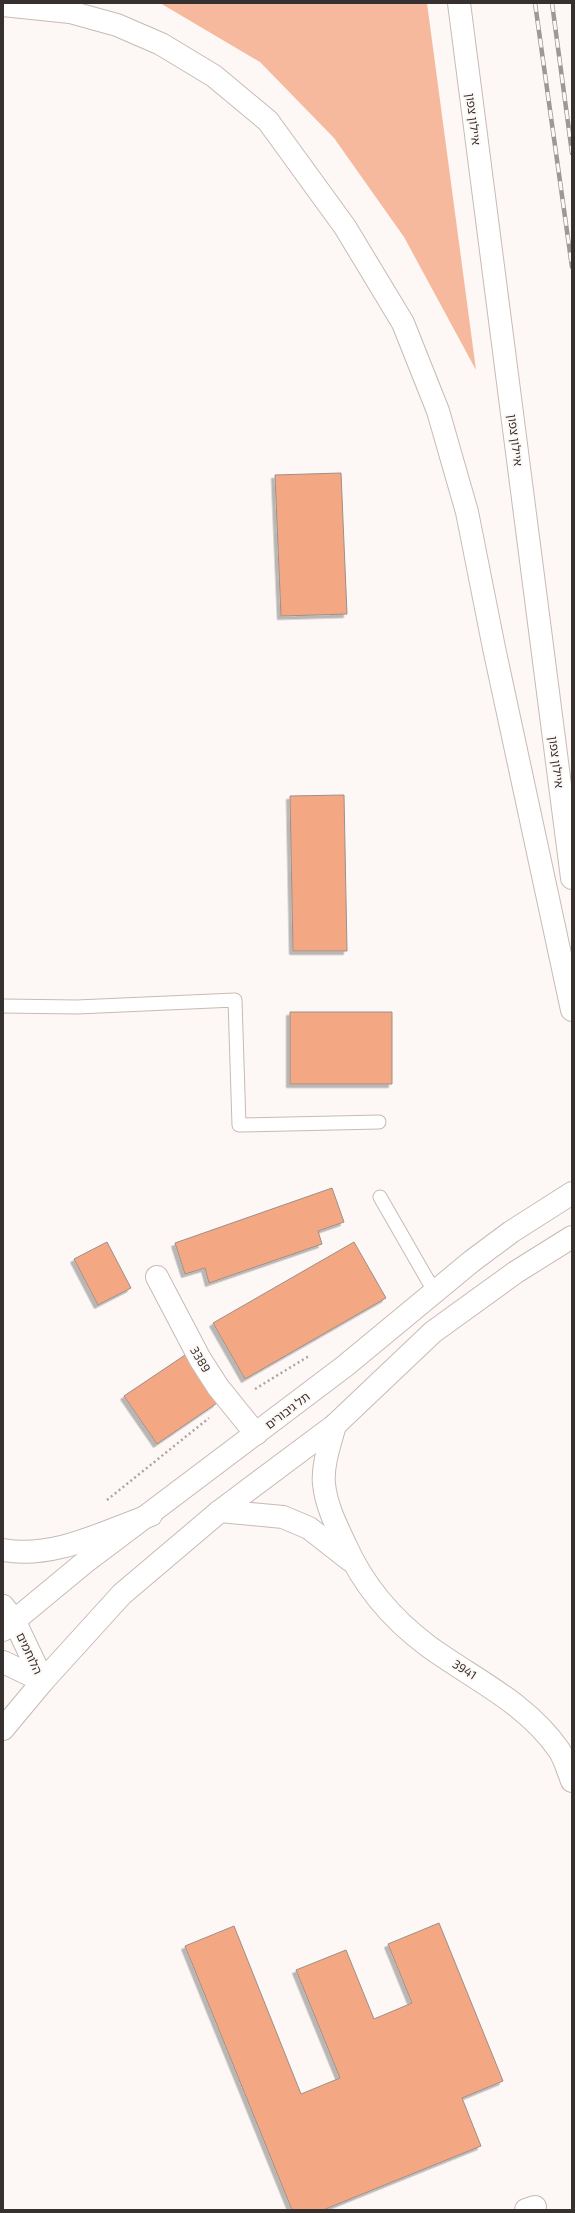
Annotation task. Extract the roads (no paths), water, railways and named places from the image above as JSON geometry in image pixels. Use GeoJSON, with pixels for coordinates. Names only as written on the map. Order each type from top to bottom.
{"type":"FeatureCollection","features":[{"type":"Feature","properties":{"kind":"main road","name":"איילון צפון"},"geometry":{"type":"LineString","coordinates":[[459,3],[572,878]]}},
{"type":"Feature","properties":{"kind":"main road"},"geometry":{"type":"LineString","coordinates":[[3,5],[70,12],[116,25],[161,44],[214,76],[273,127],[345,226],[402,323],[438,411],[466,512],[572,1010]]}},
{"type":"Feature","properties":{"kind":"main road","name":"תל גיבורים"},"geometry":{"type":"LineString","coordinates":[[7,1619],[150,1514],[345,1366],[434,1291],[511,1232],[572,1192]]}},
{"type":"Feature","properties":{"kind":"main road"},"geometry":{"type":"LineString","coordinates":[[43,1681],[122,1594],[220,1511],[335,1425],[433,1332],[516,1272],[572,1237]]}},
{"type":"Feature","properties":{"kind":"main road","name":"3389"},"geometry":{"type":"LineString","coordinates":[[157,1276],[200,1359],[218,1387],[256,1434]]}},
{"type":"Feature","properties":{"kind":"main road","name":"3941"},"geometry":{"type":"LineString","coordinates":[[335,1425],[327,1456],[324,1483],[332,1515],[353,1562],[376,1596],[397,1620],[428,1646],[494,1688],[536,1721],[560,1751],[572,1781]]}},
{"type":"Feature","properties":{"kind":"main road","name":"3941"},"geometry":{"type":"LineString","coordinates":[[220,1511],[282,1517],[309,1528],[353,1562]]}},
{"type":"Feature","properties":{"kind":"main road"},"geometry":{"type":"LineString","coordinates":[[3,1550],[19,1553],[58,1549],[150,1514]]}},
{"type":"Feature","properties":{"kind":"main road","name":"הלוחמים"},"geometry":{"type":"LineString","coordinates":[[7,1619],[43,1681]]}},
{"type":"Feature","properties":{"kind":"main road","name":"הלוחמים"},"geometry":{"type":"LineString","coordinates":[[3,1662],[43,1681]]}},
{"type":"Feature","properties":{"kind":"main road","name":"הלוחמים"},"geometry":{"type":"LineString","coordinates":[[3,1729],[43,1681]]}},
{"type":"Feature","properties":{"kind":"lane"},"geometry":{"type":"LineString","coordinates":[[3,1006],[77,1007],[235,1000],[239,1125],[379,1122]]}},
{"type":"Feature","properties":{"kind":"lane"},"geometry":{"type":"LineString","coordinates":[[380,1197],[434,1291]]}},
{"type":"Feature","properties":{"kind":"railway"},"geometry":{"type":"LineString","coordinates":[[535,3],[572,267]]}},
{"type":"Feature","properties":{"kind":"railway"},"geometry":{"type":"LineString","coordinates":[[552,3],[572,153]]}}]}
